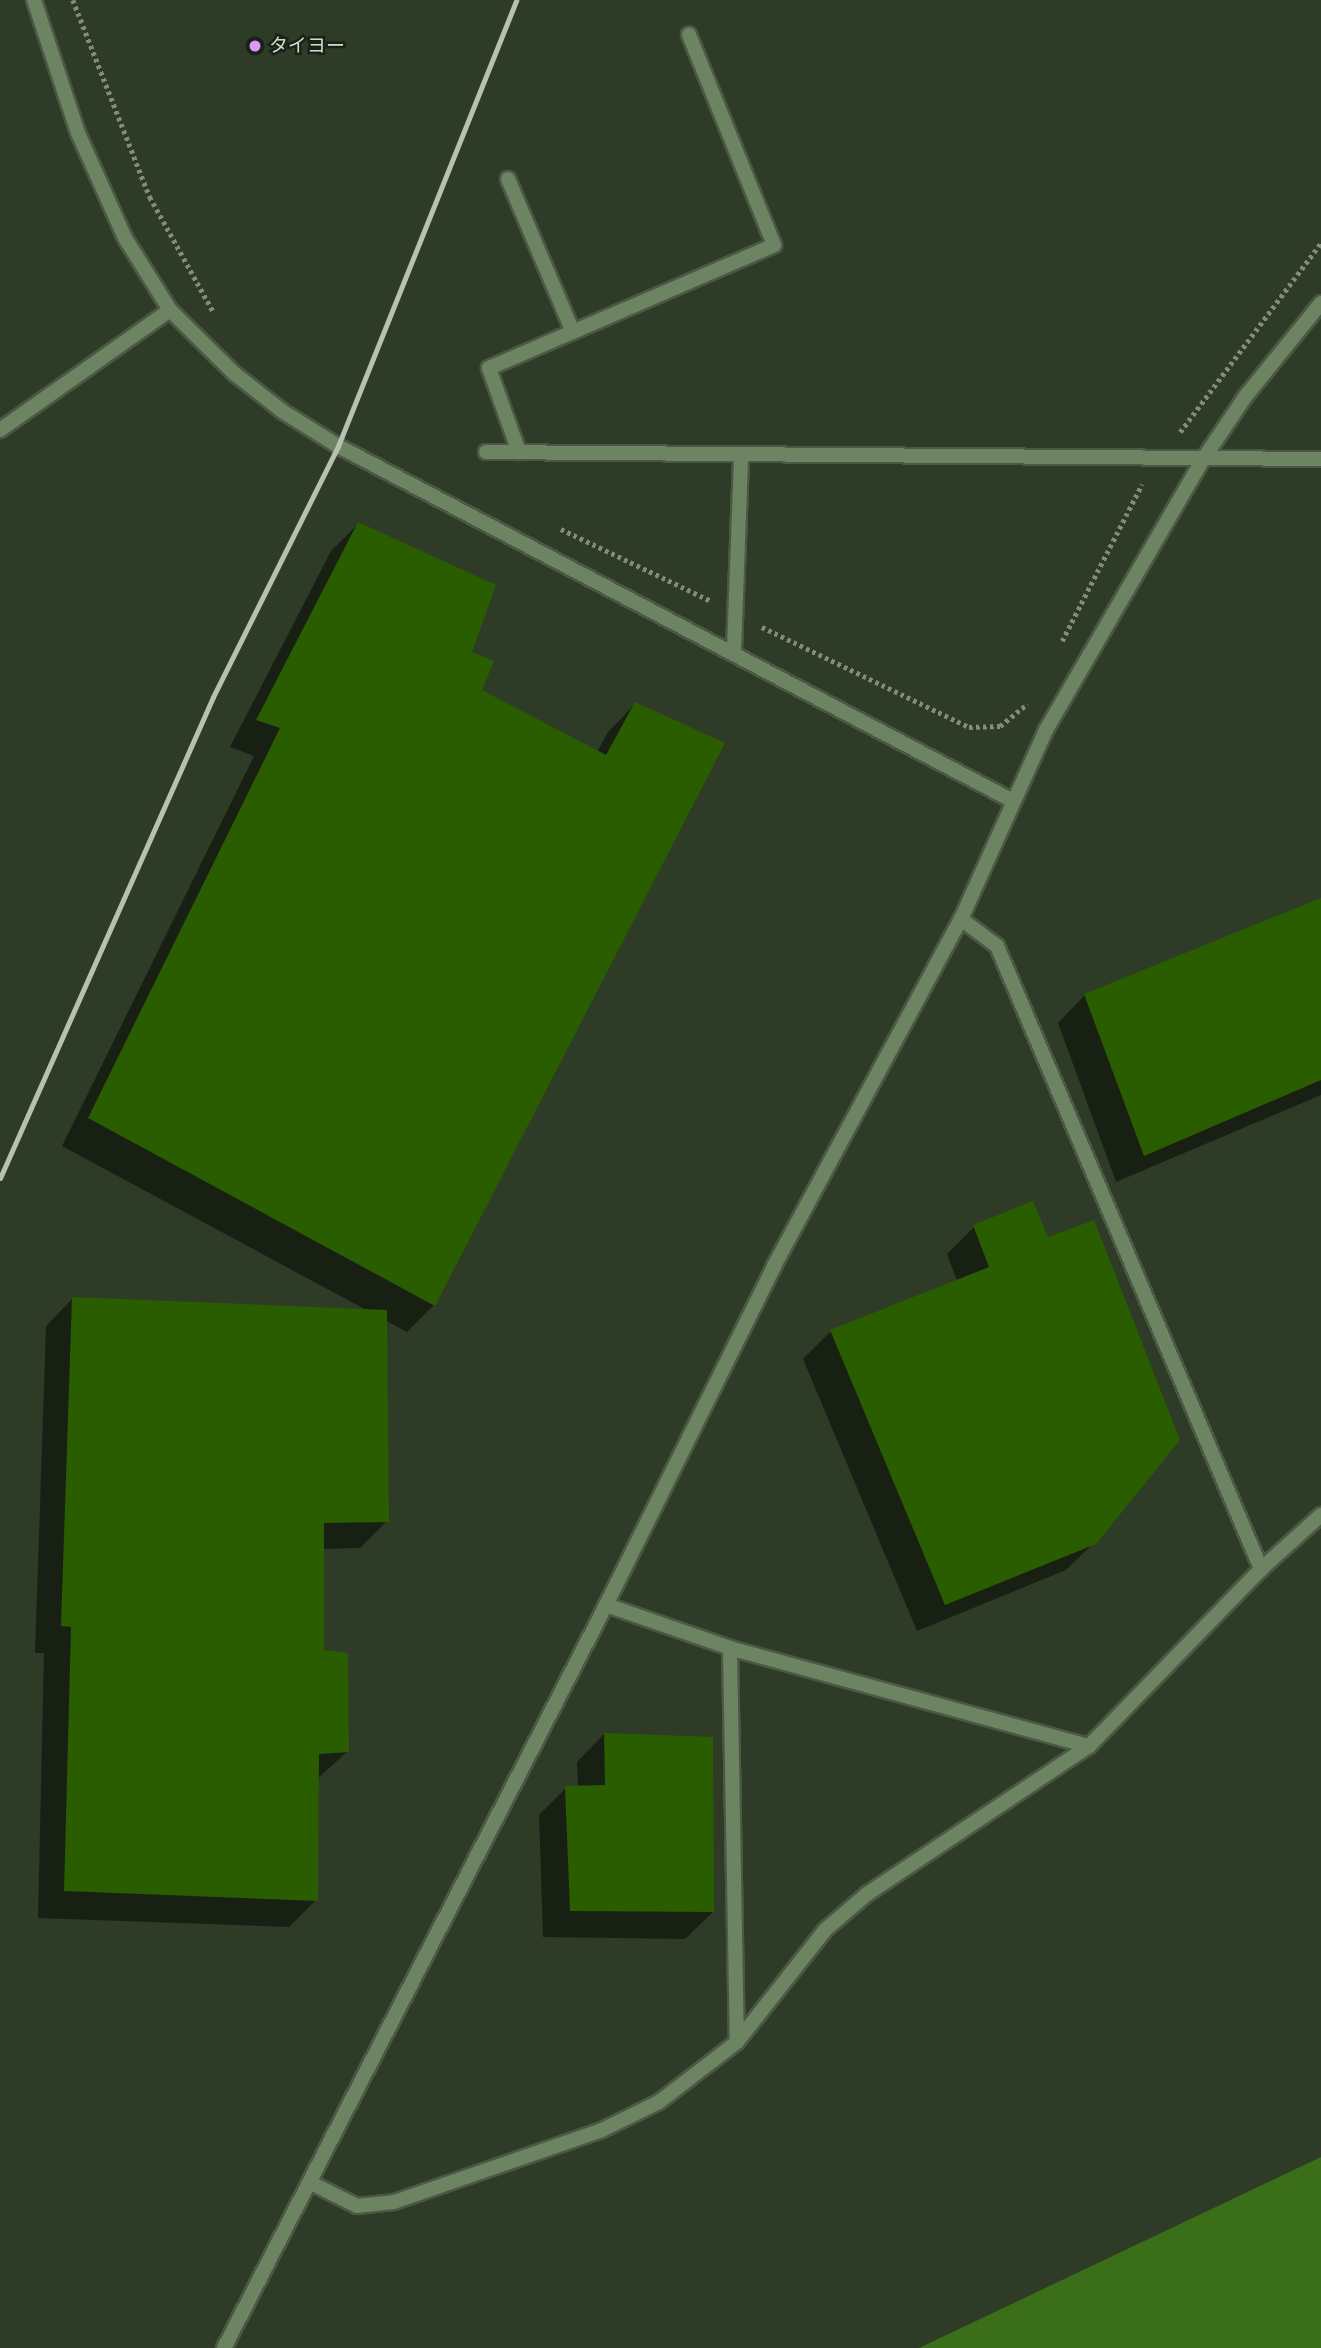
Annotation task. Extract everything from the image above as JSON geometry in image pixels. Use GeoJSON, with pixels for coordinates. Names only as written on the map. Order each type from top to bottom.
{"type":"FeatureCollection","features":[{"type":"Feature","properties":{"kind":"street"},"geometry":{"type":"LineString","coordinates":[[34,0],[83,144],[125,238],[170,310],[235,374],[327,439],[734,650],[1011,800]]}},
{"type":"Feature","properties":{"kind":"street"},"geometry":{"type":"LineString","coordinates":[[519,452],[489,368],[774,245],[689,35]]}},
{"type":"Feature","properties":{"kind":"street"},"geometry":{"type":"LineString","coordinates":[[509,179],[573,332]]}},
{"type":"Feature","properties":{"kind":"street"},"geometry":{"type":"LineString","coordinates":[[224,2348],[606,1605],[774,1266],[961,919],[1011,800],[1046,730],[1202,461],[1245,397],[1321,303]]}},
{"type":"Feature","properties":{"kind":"street"},"geometry":{"type":"LineString","coordinates":[[0,430],[170,310]]}},
{"type":"Feature","properties":{"kind":"street"},"geometry":{"type":"LineString","coordinates":[[486,452],[1202,461],[1321,459]]}},
{"type":"Feature","properties":{"kind":"street"},"geometry":{"type":"LineString","coordinates":[[734,650],[741,456]]}},
{"type":"Feature","properties":{"kind":"street"},"geometry":{"type":"LineString","coordinates":[[961,919],[997,946],[1261,1569]]}},
{"type":"Feature","properties":{"kind":"street"},"geometry":{"type":"LineString","coordinates":[[311,2183],[358,2206],[394,2202],[602,2130],[659,2102],[737,2042],[825,1930],[867,1894],[1089,1746],[1261,1569],[1321,1515]]}},
{"type":"Feature","properties":{"kind":"street"},"geometry":{"type":"LineString","coordinates":[[606,1605],[730,1648],[1089,1746]]}},
{"type":"Feature","properties":{"kind":"street"},"geometry":{"type":"LineString","coordinates":[[730,1648],[737,2042]]}},
{"type":"Feature","properties":{"kind":"green space"},"geometry":{"type":"Polygon","coordinates":[[[1321,2157],[1321,2348],[919,2348],[1321,2157]]]}},
{"type":"Feature","properties":{"kind":"building"},"geometry":{"type":"Polygon","coordinates":[[[358,522],[496,585],[472,652],[494,661],[482,690],[606,755],[635,702],[725,743],[435,1306],[88,1118],[280,728],[256,720],[358,522]]]}},
{"type":"Feature","properties":{"kind":"building"},"geometry":{"type":"Polygon","coordinates":[[[1321,898],[1321,1080],[1144,1156],[1084,994],[1321,898]]]}},
{"type":"Feature","properties":{"kind":"building"},"geometry":{"type":"Polygon","coordinates":[[[1033,1201],[1048,1237],[1094,1220],[1180,1440],[1096,1544],[945,1605],[830,1330],[989,1267],[973,1225],[1033,1201]]]}},
{"type":"Feature","properties":{"kind":"building"},"geometry":{"type":"Polygon","coordinates":[[[72,1297],[387,1310],[389,1522],[324,1523],[324,1650],[348,1653],[349,1752],[319,1754],[318,1901],[64,1891],[71,1627],[61,1626],[72,1297]]]}},
{"type":"Feature","properties":{"kind":"building"},"geometry":{"type":"Polygon","coordinates":[[[604,1733],[713,1737],[714,1912],[570,1911],[565,1786],[605,1785],[604,1733]]]}},
{"type":"Feature","properties":{"kind":"railway"},"geometry":{"type":"LineString","coordinates":[[0,1178],[213,697],[338,446],[516,0]]}},
{"type":"Feature","properties":{"kind":"place","name":"タイヨー"},"geometry":{"type":"Point","coordinates":[255,46]}}]}
